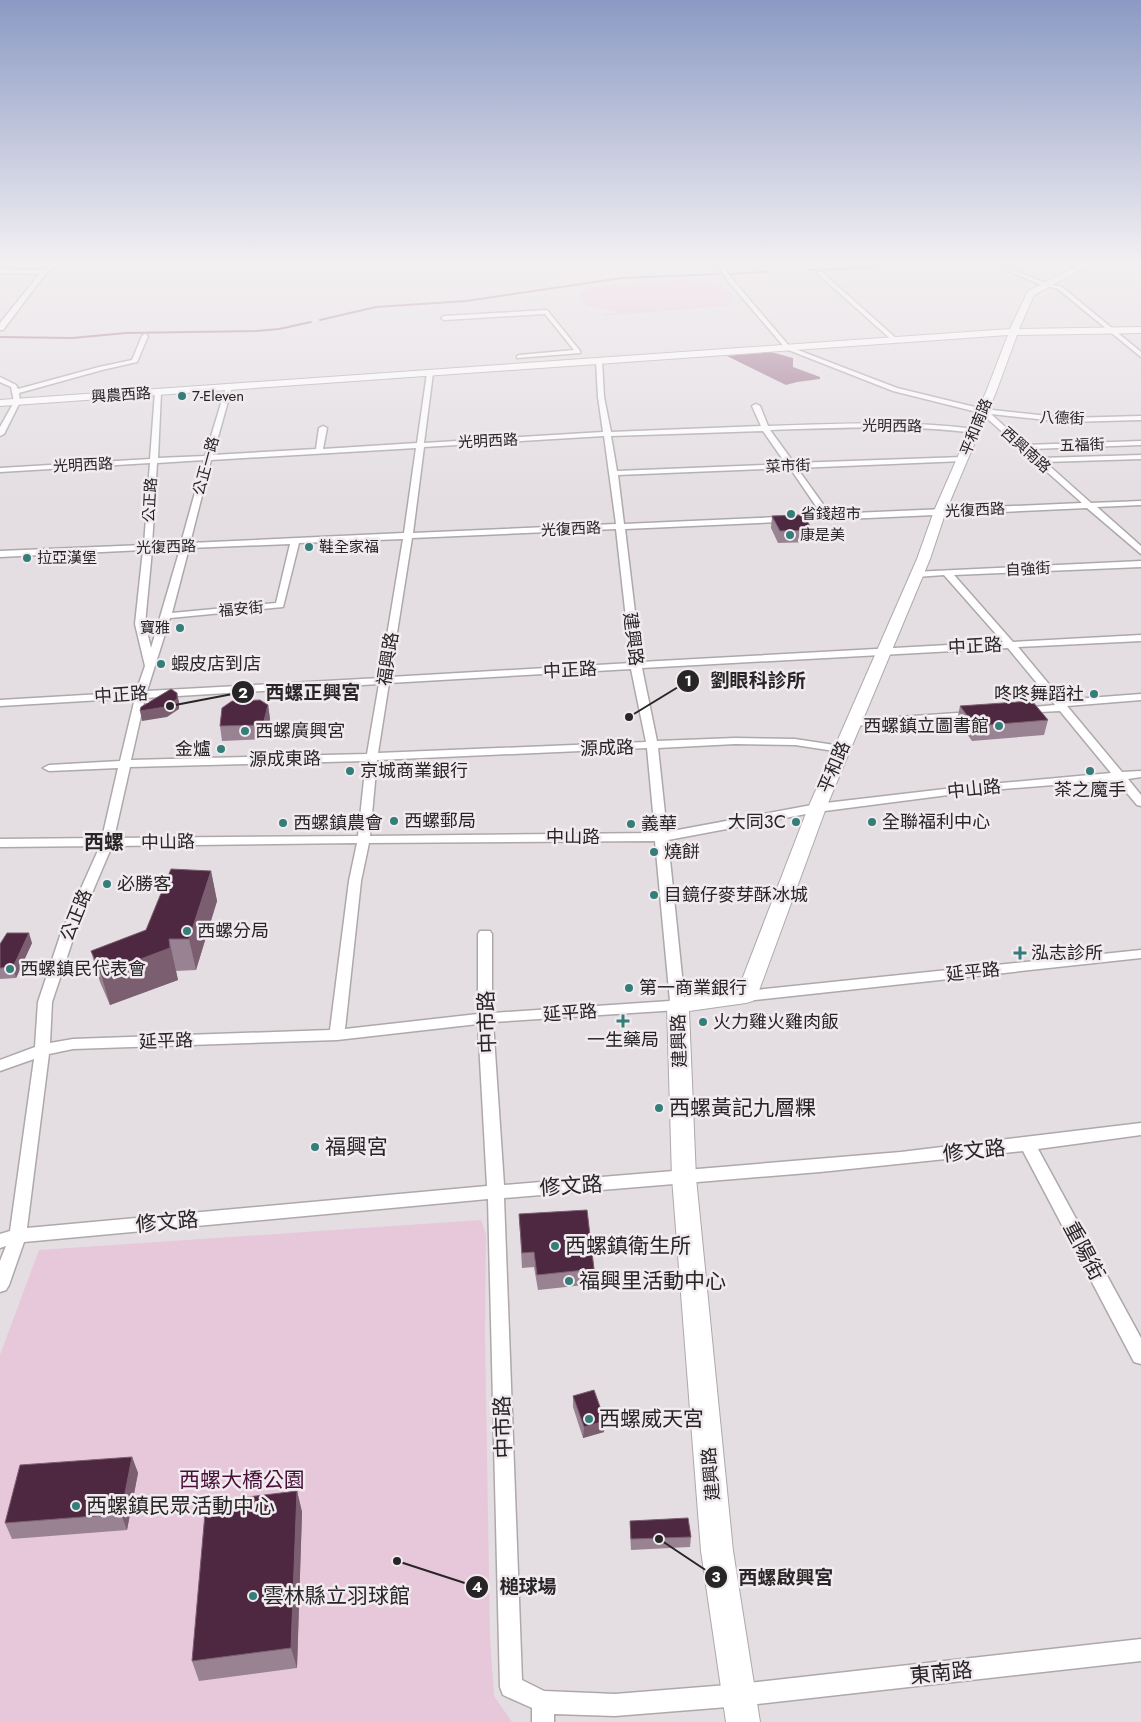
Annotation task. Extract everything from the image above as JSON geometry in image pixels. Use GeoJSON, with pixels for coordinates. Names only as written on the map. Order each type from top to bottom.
{"type":"FeatureCollection","features":[{"type":"Feature","properties":{"kind":"main road","name":"興農西路"},"geometry":{"type":"LineString","coordinates":[[0,403],[16,397],[158,392],[875,342]]}},
{"type":"Feature","properties":{"kind":"main road","name":"平和南路"},"geometry":{"type":"LineString","coordinates":[[940,512],[975,431],[1009,342]]}},
{"type":"Feature","properties":{"kind":"main road","name":"平和路"},"geometry":{"type":"LineString","coordinates":[[746,996],[817,808],[916,574],[922,564],[940,512]]}},
{"type":"Feature","properties":{"kind":"main road","name":"延平路"},"geometry":{"type":"LineString","coordinates":[[678,1005],[746,996]]}},
{"type":"Feature","properties":{"kind":"main road","name":"建興路"},"geometry":{"type":"LineString","coordinates":[[678,1005],[684,1178],[717,1551],[742,1709]]}},
{"type":"Feature","properties":{"kind":"street"},"geometry":{"type":"LineString","coordinates":[[16,397],[75,375],[135,361],[142,342]]}},
{"type":"Feature","properties":{"kind":"street"},"geometry":{"type":"LineString","coordinates":[[520,359],[515,351],[573,347],[570,342]]}},
{"type":"Feature","properties":{"kind":"street","name":"西興南路"},"geometry":{"type":"LineString","coordinates":[[783,342],[788,348],[895,390],[983,411],[1141,551]]}},
{"type":"Feature","properties":{"kind":"street"},"geometry":{"type":"LineString","coordinates":[[1126,342],[1141,355]]}},
{"type":"Feature","properties":{"kind":"street","name":"建興路"},"geometry":{"type":"LineString","coordinates":[[599,361],[600,398],[614,473],[636,666],[652,746],[678,1005]]}},
{"type":"Feature","properties":{"kind":"street","name":"福興路"},"geometry":{"type":"LineString","coordinates":[[337,1035],[354,881],[364,838],[372,757],[408,536],[430,373]]}},
{"type":"Feature","properties":{"kind":"street"},"geometry":{"type":"LineString","coordinates":[[0,379],[14,386],[16,397],[0,434]]}},
{"type":"Feature","properties":{"kind":"street","name":"公正一路"},"geometry":{"type":"LineString","coordinates":[[185,546],[229,387]]}},
{"type":"Feature","properties":{"kind":"street","name":"公正路"},"geometry":{"type":"LineString","coordinates":[[150,666],[140,624],[148,548],[158,392]]}},
{"type":"Feature","properties":{"kind":"street"},"geometry":{"type":"LineString","coordinates":[[756,406],[765,428],[828,517]]}},
{"type":"Feature","properties":{"kind":"street","name":"八德街"},"geometry":{"type":"LineString","coordinates":[[983,411],[1066,420],[1141,418]]}},
{"type":"Feature","properties":{"kind":"street","name":"光明西路"},"geometry":{"type":"LineString","coordinates":[[0,470],[608,434],[886,424],[936,426],[975,431]]}},
{"type":"Feature","properties":{"kind":"street"},"geometry":{"type":"LineString","coordinates":[[319,451],[323,428]]}},
{"type":"Feature","properties":{"kind":"street","name":"五福街"},"geometry":{"type":"LineString","coordinates":[[1024,448],[1141,443]]}},
{"type":"Feature","properties":{"kind":"street"},"geometry":{"type":"LineString","coordinates":[[1037,460],[1141,457]]}},
{"type":"Feature","properties":{"kind":"street","name":"菜市街"},"geometry":{"type":"LineString","coordinates":[[614,473],[963,459]]}},
{"type":"Feature","properties":{"kind":"street","name":"光復西路"},"geometry":{"type":"LineString","coordinates":[[0,554],[1141,503]]}},
{"type":"Feature","properties":{"kind":"street","name":"福安街"},"geometry":{"type":"LineString","coordinates":[[166,616],[280,605],[295,542]]}},
{"type":"Feature","properties":{"kind":"street","name":"公正路"},"geometry":{"type":"LineString","coordinates":[[0,1285],[18,1236],[42,1050],[45,1002],[68,934],[107,843],[141,694],[166,616],[185,546]]}},
{"type":"Feature","properties":{"kind":"street","name":"自強街"},"geometry":{"type":"LineString","coordinates":[[916,574],[1141,564]]}},
{"type":"Feature","properties":{"kind":"street"},"geometry":{"type":"LineString","coordinates":[[948,574],[1010,644],[1141,802]]}},
{"type":"Feature","properties":{"kind":"street","name":"中正路"},"geometry":{"type":"LineString","coordinates":[[0,703],[885,651],[1141,638]]}},
{"type":"Feature","properties":{"kind":"street"},"geometry":{"type":"LineString","coordinates":[[1016,712],[1061,705],[1141,697]]}},
{"type":"Feature","properties":{"kind":"street"},"geometry":{"type":"LineString","coordinates":[[853,723],[987,714]]}},
{"type":"Feature","properties":{"kind":"street","name":"源成路"},"geometry":{"type":"LineString","coordinates":[[372,757],[735,741],[795,742],[841,749]]}},
{"type":"Feature","properties":{"kind":"street","name":"源成東路"},"geometry":{"type":"LineString","coordinates":[[49,768],[372,757]]}},
{"type":"Feature","properties":{"kind":"street","name":"中山路"},"geometry":{"type":"LineString","coordinates":[[0,843],[364,838],[662,837],[817,808],[979,788],[1141,774]]}},
{"type":"Feature","properties":{"kind":"street","name":"中市路"},"geometry":{"type":"LineString","coordinates":[[484,934],[485,1018],[496,1192],[511,1687],[543,1712],[616,1705],[742,1709]]}},
{"type":"Feature","properties":{"kind":"street","name":"延平路"},"geometry":{"type":"LineString","coordinates":[[746,996],[1141,954]]}},
{"type":"Feature","properties":{"kind":"street","name":"延平路"},"geometry":{"type":"LineString","coordinates":[[0,1066],[42,1050],[72,1044],[337,1035],[485,1018],[678,1005]]}},
{"type":"Feature","properties":{"kind":"street","name":"修文路"},"geometry":{"type":"LineString","coordinates":[[0,1241],[18,1236],[496,1192],[684,1178],[1028,1145],[1140,1130]]}},
{"type":"Feature","properties":{"kind":"street","name":"重陽街"},"geometry":{"type":"LineString","coordinates":[[1028,1145],[1141,1356]]}},
{"type":"Feature","properties":{"kind":"street","name":"東南路"},"geometry":{"type":"LineString","coordinates":[[742,1709],[1141,1650]]}},
{"type":"Feature","properties":{"kind":"green space","name":"西螺大橋公園"},"geometry":{"type":"Polygon","coordinates":[[[481,1220],[486,1234],[485,1334],[490,1638],[494,1696],[512,1722],[0,1722],[0,1355],[39,1250],[481,1220]]]}},
{"type":"Feature","properties":{"kind":"shaded area"},"geometry":{"type":"Polygon","coordinates":[[[771,352],[793,358],[793,367],[820,377],[820,379],[786,385],[727,356],[771,352]]]}},
{"type":"Feature","properties":{"kind":"building"},"geometry":{"type":"Polygon","coordinates":[[[804,515],[812,530],[780,531],[772,516],[804,515]]]}},
{"type":"Feature","properties":{"kind":"building"},"geometry":{"type":"Polygon","coordinates":[[[171,689],[177,693],[177,699],[165,707],[140,711],[141,707],[171,689]]]}},
{"type":"Feature","properties":{"kind":"building"},"geometry":{"type":"Polygon","coordinates":[[[260,700],[268,705],[263,725],[220,726],[222,708],[232,701],[260,700]]]}},
{"type":"Feature","properties":{"kind":"building"},"geometry":{"type":"Polygon","coordinates":[[[1032,701],[1048,720],[975,726],[960,706],[1032,701]]]}},
{"type":"Feature","properties":{"kind":"building"},"geometry":{"type":"Polygon","coordinates":[[[171,869],[211,871],[189,939],[169,939],[170,948],[101,974],[91,951],[146,930],[171,869]]]}},
{"type":"Feature","properties":{"kind":"building"},"geometry":{"type":"Polygon","coordinates":[[[7,933],[29,933],[13,967],[0,968],[0,944],[7,933]]]}},
{"type":"Feature","properties":{"kind":"building","name":"西螺鎮衛生所"},"geometry":{"type":"Polygon","coordinates":[[[587,1210],[594,1269],[537,1275],[534,1252],[522,1253],[519,1214],[587,1210]]]}},
{"type":"Feature","properties":{"kind":"building"},"geometry":{"type":"Polygon","coordinates":[[[594,1390],[605,1421],[584,1427],[573,1396],[594,1390]]]}},
{"type":"Feature","properties":{"kind":"building","name":"西螺鎮民眾活動中心"},"geometry":{"type":"Polygon","coordinates":[[[132,1457],[121,1514],[5,1523],[20,1465],[132,1457]]]}},
{"type":"Feature","properties":{"kind":"building","name":"雲林縣立羽球館"},"geometry":{"type":"Polygon","coordinates":[[[297,1491],[291,1648],[192,1661],[206,1502],[297,1491]]]}},
{"type":"Feature","properties":{"kind":"building"},"geometry":{"type":"Polygon","coordinates":[[[688,1518],[691,1537],[631,1539],[630,1521],[688,1518]]]}},
{"type":"Feature","properties":{"kind":"place","name":"7-Eleven"},"geometry":{"type":"Point","coordinates":[182,396]}},
{"type":"Feature","properties":{"kind":"place","name":"省錢超市"},"geometry":{"type":"Point","coordinates":[791,514]}},
{"type":"Feature","properties":{"kind":"place","name":"康是美"},"geometry":{"type":"Point","coordinates":[790,535]}},
{"type":"Feature","properties":{"kind":"place","name":"鞋全家福"},"geometry":{"type":"Point","coordinates":[309,547]}},
{"type":"Feature","properties":{"kind":"place","name":"拉亞漢堡"},"geometry":{"type":"Point","coordinates":[27,558]}},
{"type":"Feature","properties":{"kind":"place","name":"寶雅"},"geometry":{"type":"Point","coordinates":[180,628]}},
{"type":"Feature","properties":{"kind":"place","name":"蝦皮店到店"},"geometry":{"type":"Point","coordinates":[161,664]}},
{"type":"Feature","properties":{"kind":"place","name":"咚咚舞蹈社"},"geometry":{"type":"Point","coordinates":[1094,694]}},
{"type":"Feature","properties":{"kind":"place","name":"西螺正興宮"},"geometry":{"type":"Point","coordinates":[170,706]}},
{"type":"Feature","properties":{"kind":"place","name":"劉眼科診所"},"geometry":{"type":"Point","coordinates":[629,717]}},
{"type":"Feature","properties":{"kind":"place","name":"西螺鎮立圖書館"},"geometry":{"type":"Point","coordinates":[999,726]}},
{"type":"Feature","properties":{"kind":"place","name":"西螺廣興宮"},"geometry":{"type":"Point","coordinates":[245,731]}},
{"type":"Feature","properties":{"kind":"place","name":"金爐"},"geometry":{"type":"Point","coordinates":[221,749]}},
{"type":"Feature","properties":{"kind":"place","name":"京城商業銀行"},"geometry":{"type":"Point","coordinates":[350,771]}},
{"type":"Feature","properties":{"kind":"place","name":"茶之魔手"},"geometry":{"type":"Point","coordinates":[1090,771]}},
{"type":"Feature","properties":{"kind":"place","name":"西螺郵局"},"geometry":{"type":"Point","coordinates":[394,821]}},
{"type":"Feature","properties":{"kind":"place","name":"大同3C"},"geometry":{"type":"Point","coordinates":[796,822]}},
{"type":"Feature","properties":{"kind":"place","name":"全聯福利中心"},"geometry":{"type":"Point","coordinates":[872,822]}},
{"type":"Feature","properties":{"kind":"place","name":"西螺鎮農會"},"geometry":{"type":"Point","coordinates":[283,823]}},
{"type":"Feature","properties":{"kind":"place","name":"義華"},"geometry":{"type":"Point","coordinates":[631,824]}},
{"type":"Feature","properties":{"kind":"place","name":"燒餅"},"geometry":{"type":"Point","coordinates":[654,852]}},
{"type":"Feature","properties":{"kind":"place","name":"必勝客"},"geometry":{"type":"Point","coordinates":[107,884]}},
{"type":"Feature","properties":{"kind":"place","name":"目鏡仔麥芽酥冰城"},"geometry":{"type":"Point","coordinates":[654,895]}},
{"type":"Feature","properties":{"kind":"place","name":"西螺分局"},"geometry":{"type":"Point","coordinates":[187,931]}},
{"type":"Feature","properties":{"kind":"place","name":"泓志診所"},"geometry":{"type":"Point","coordinates":[1020,953]}},
{"type":"Feature","properties":{"kind":"place","name":"西螺鎮民代表會"},"geometry":{"type":"Point","coordinates":[10,969]}},
{"type":"Feature","properties":{"kind":"place","name":"第一商業銀行"},"geometry":{"type":"Point","coordinates":[629,988]}},
{"type":"Feature","properties":{"kind":"place","name":"一生藥局"},"geometry":{"type":"Point","coordinates":[623,1021]}},
{"type":"Feature","properties":{"kind":"place","name":"火力雞火雞肉飯"},"geometry":{"type":"Point","coordinates":[703,1022]}},
{"type":"Feature","properties":{"kind":"place","name":"西螺黃記九層粿"},"geometry":{"type":"Point","coordinates":[659,1108]}},
{"type":"Feature","properties":{"kind":"place","name":"福興宮"},"geometry":{"type":"Point","coordinates":[315,1147]}},
{"type":"Feature","properties":{"kind":"place","name":"西螺鎮衛生所"},"geometry":{"type":"Point","coordinates":[555,1246]}},
{"type":"Feature","properties":{"kind":"place","name":"福興里活動中心"},"geometry":{"type":"Point","coordinates":[569,1281]}},
{"type":"Feature","properties":{"kind":"place","name":"西螺威天宮"},"geometry":{"type":"Point","coordinates":[589,1419]}},
{"type":"Feature","properties":{"kind":"place","name":"西螺鎮民眾活動中心"},"geometry":{"type":"Point","coordinates":[76,1506]}},
{"type":"Feature","properties":{"kind":"place","name":"西螺啟興宮"},"geometry":{"type":"Point","coordinates":[659,1539]}},
{"type":"Feature","properties":{"kind":"place","name":"槌球場"},"geometry":{"type":"Point","coordinates":[397,1561]}},
{"type":"Feature","properties":{"kind":"place","name":"雲林縣立羽球館"},"geometry":{"type":"Point","coordinates":[253,1596]}},
{"type":"Feature","properties":{"kind":"district","name":"西螺"},"geometry":{"type":"Point","coordinates":[104,842]}}]}
